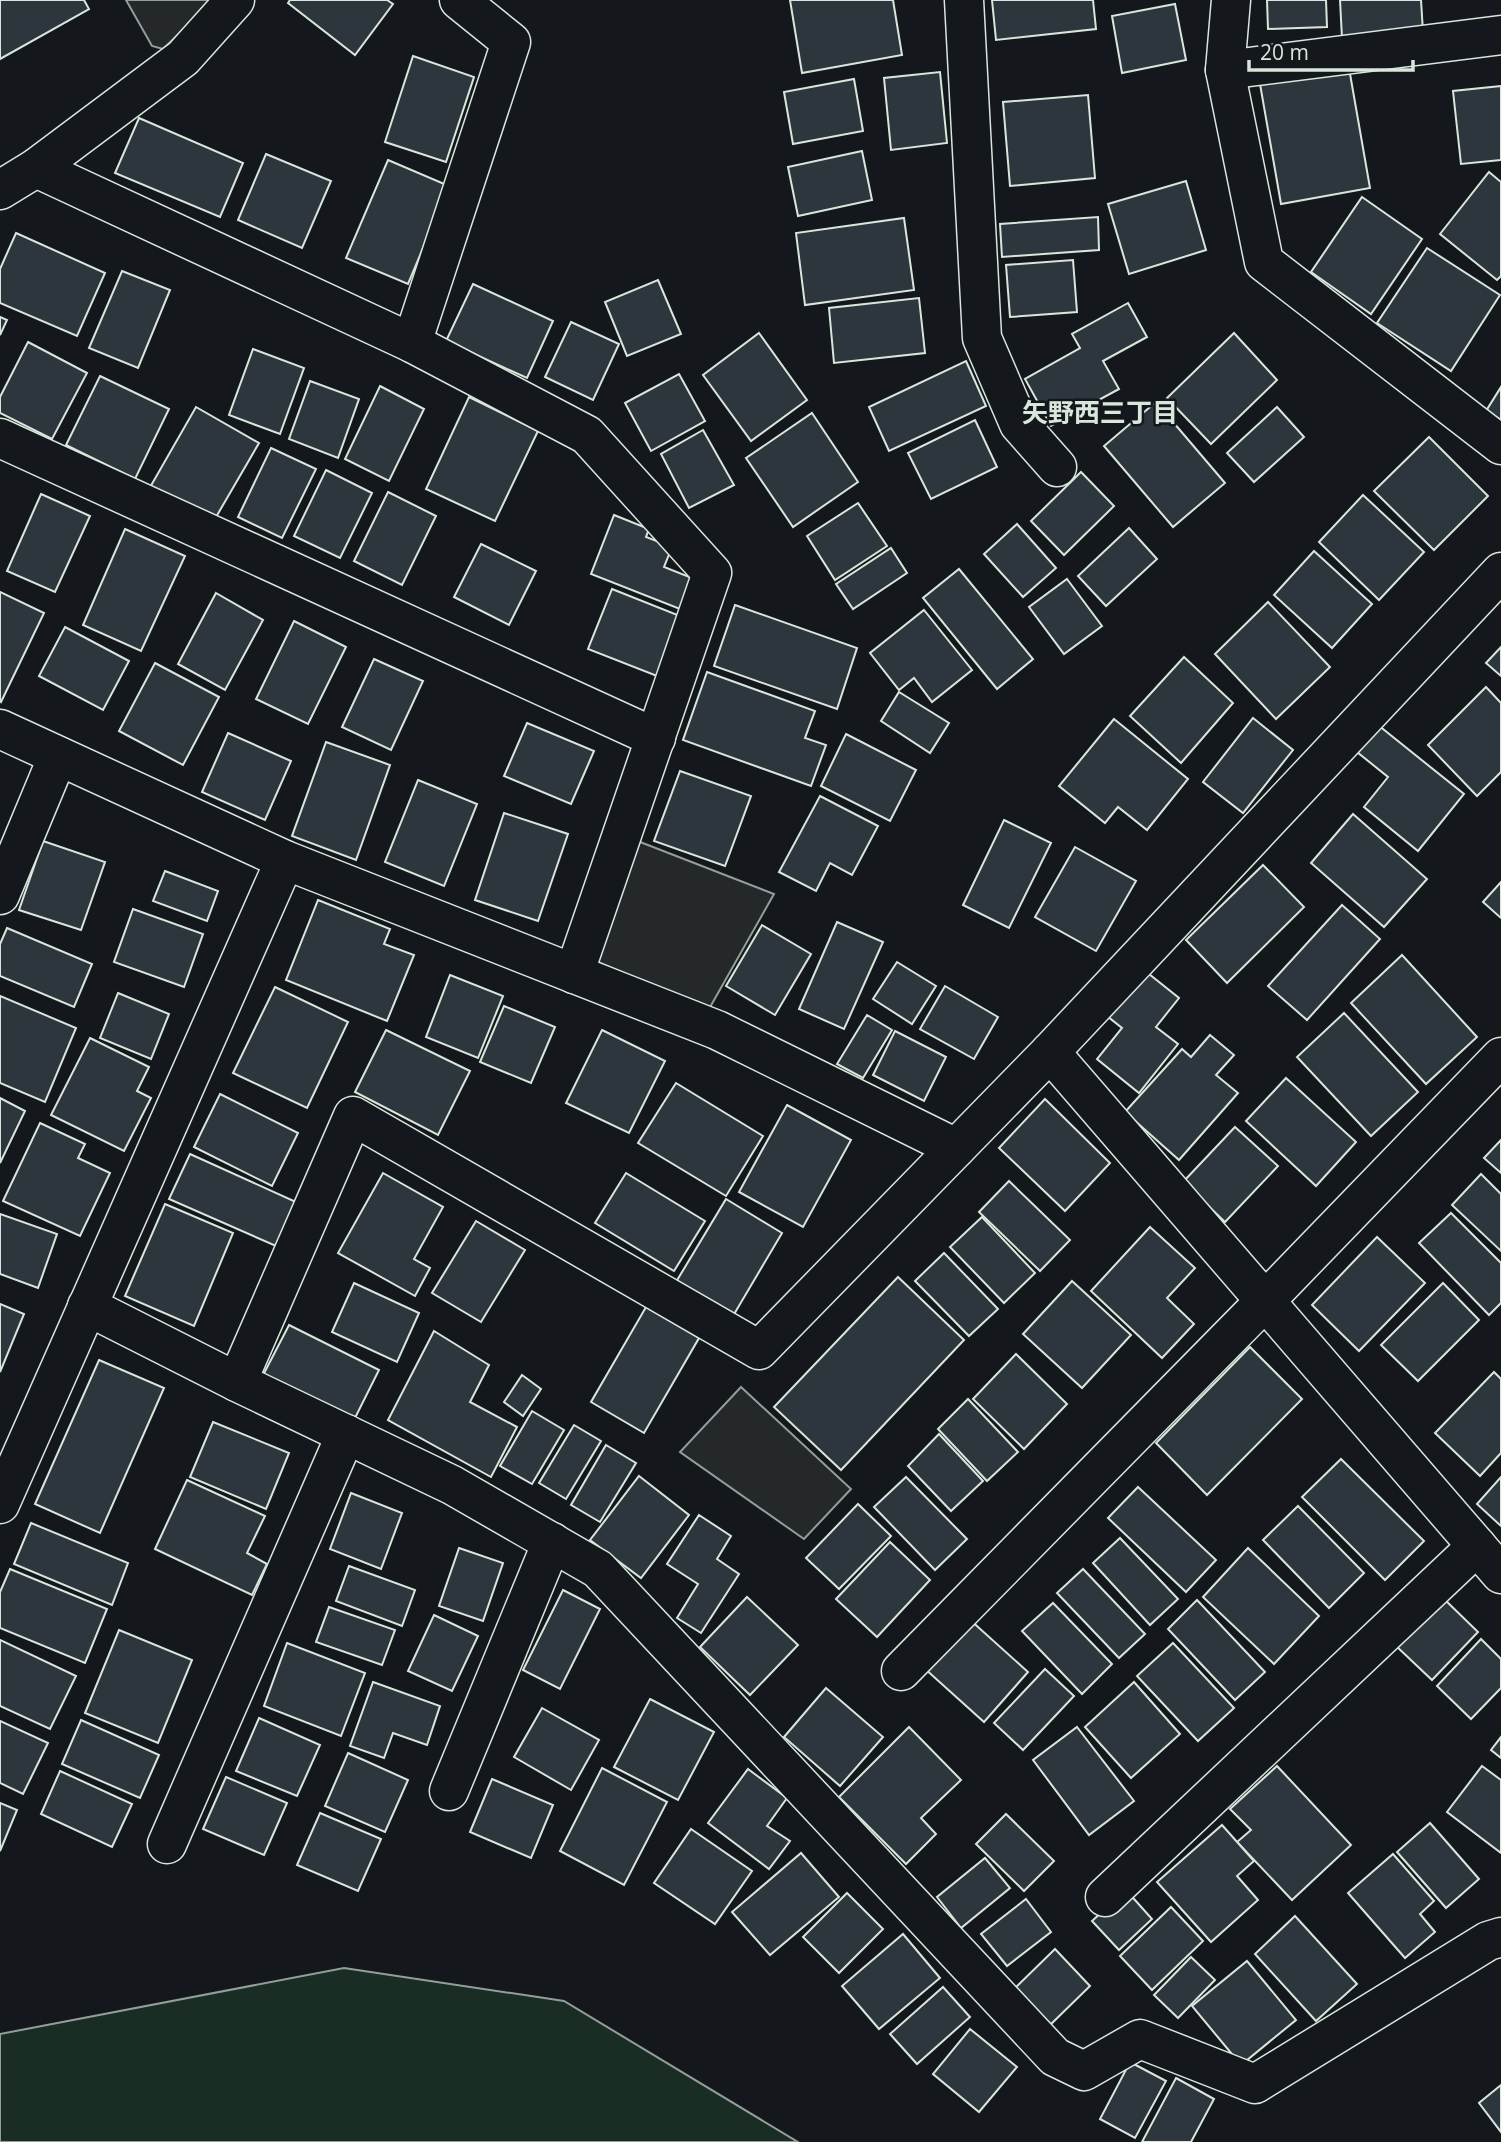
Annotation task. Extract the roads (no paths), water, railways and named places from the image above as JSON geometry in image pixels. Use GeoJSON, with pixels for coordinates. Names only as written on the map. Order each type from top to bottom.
{"type":"FeatureCollection","features":[{"type":"Feature","properties":{"kind":"street"},"geometry":{"type":"LineString","coordinates":[[0,190],[36,168],[183,58],[235,0]]}},
{"type":"Feature","properties":{"kind":"street"},"geometry":{"type":"LineString","coordinates":[[412,343],[511,42],[459,0]]}},
{"type":"Feature","properties":{"kind":"street"},"geometry":{"type":"LineString","coordinates":[[964,0],[982,338],[1019,424],[1058,467]]}},
{"type":"Feature","properties":{"kind":"street"},"geometry":{"type":"LineString","coordinates":[[1231,0],[1225,70],[1264,262],[1501,445]]}},
{"type":"Feature","properties":{"kind":"street"},"geometry":{"type":"LineString","coordinates":[[1225,70],[1501,35]]}},
{"type":"Feature","properties":{"kind":"street"},"geometry":{"type":"LineString","coordinates":[[36,168],[412,343],[587,435],[712,573],[574,974]]}},
{"type":"Feature","properties":{"kind":"street"},"geometry":{"type":"LineString","coordinates":[[0,438],[656,738]]}},
{"type":"Feature","properties":{"kind":"street"},"geometry":{"type":"LineString","coordinates":[[237,1382],[353,1115],[759,1350],[1050,1052],[1501,572]]}},
{"type":"Feature","properties":{"kind":"street"},"geometry":{"type":"LineString","coordinates":[[0,729],[285,860],[717,1030],[956,1148]]}},
{"type":"Feature","properties":{"kind":"street"},"geometry":{"type":"LineString","coordinates":[[0,895],[58,756]]}},
{"type":"Feature","properties":{"kind":"street"},"geometry":{"type":"LineString","coordinates":[[0,1504],[285,860]]}},
{"type":"Feature","properties":{"kind":"street"},"geometry":{"type":"LineString","coordinates":[[1050,1052],[1489,1560],[1105,1897]]}},
{"type":"Feature","properties":{"kind":"street"},"geometry":{"type":"LineString","coordinates":[[901,1671],[1501,1057]]}},
{"type":"Feature","properties":{"kind":"street"},"geometry":{"type":"LineString","coordinates":[[87,1306],[237,1382],[452,1485],[598,1569],[1055,2057],[1084,2071],[1140,2039],[1255,2084],[1488,1941],[1501,1937]]}},
{"type":"Feature","properties":{"kind":"street"},"geometry":{"type":"LineString","coordinates":[[167,1844],[346,1434]]}},
{"type":"Feature","properties":{"kind":"street"},"geometry":{"type":"LineString","coordinates":[[449,1791],[552,1542]]}},
{"type":"Feature","properties":{"kind":"district","name":"矢野西三丁目"},"geometry":{"type":"Point","coordinates":[1100,412]}}]}
